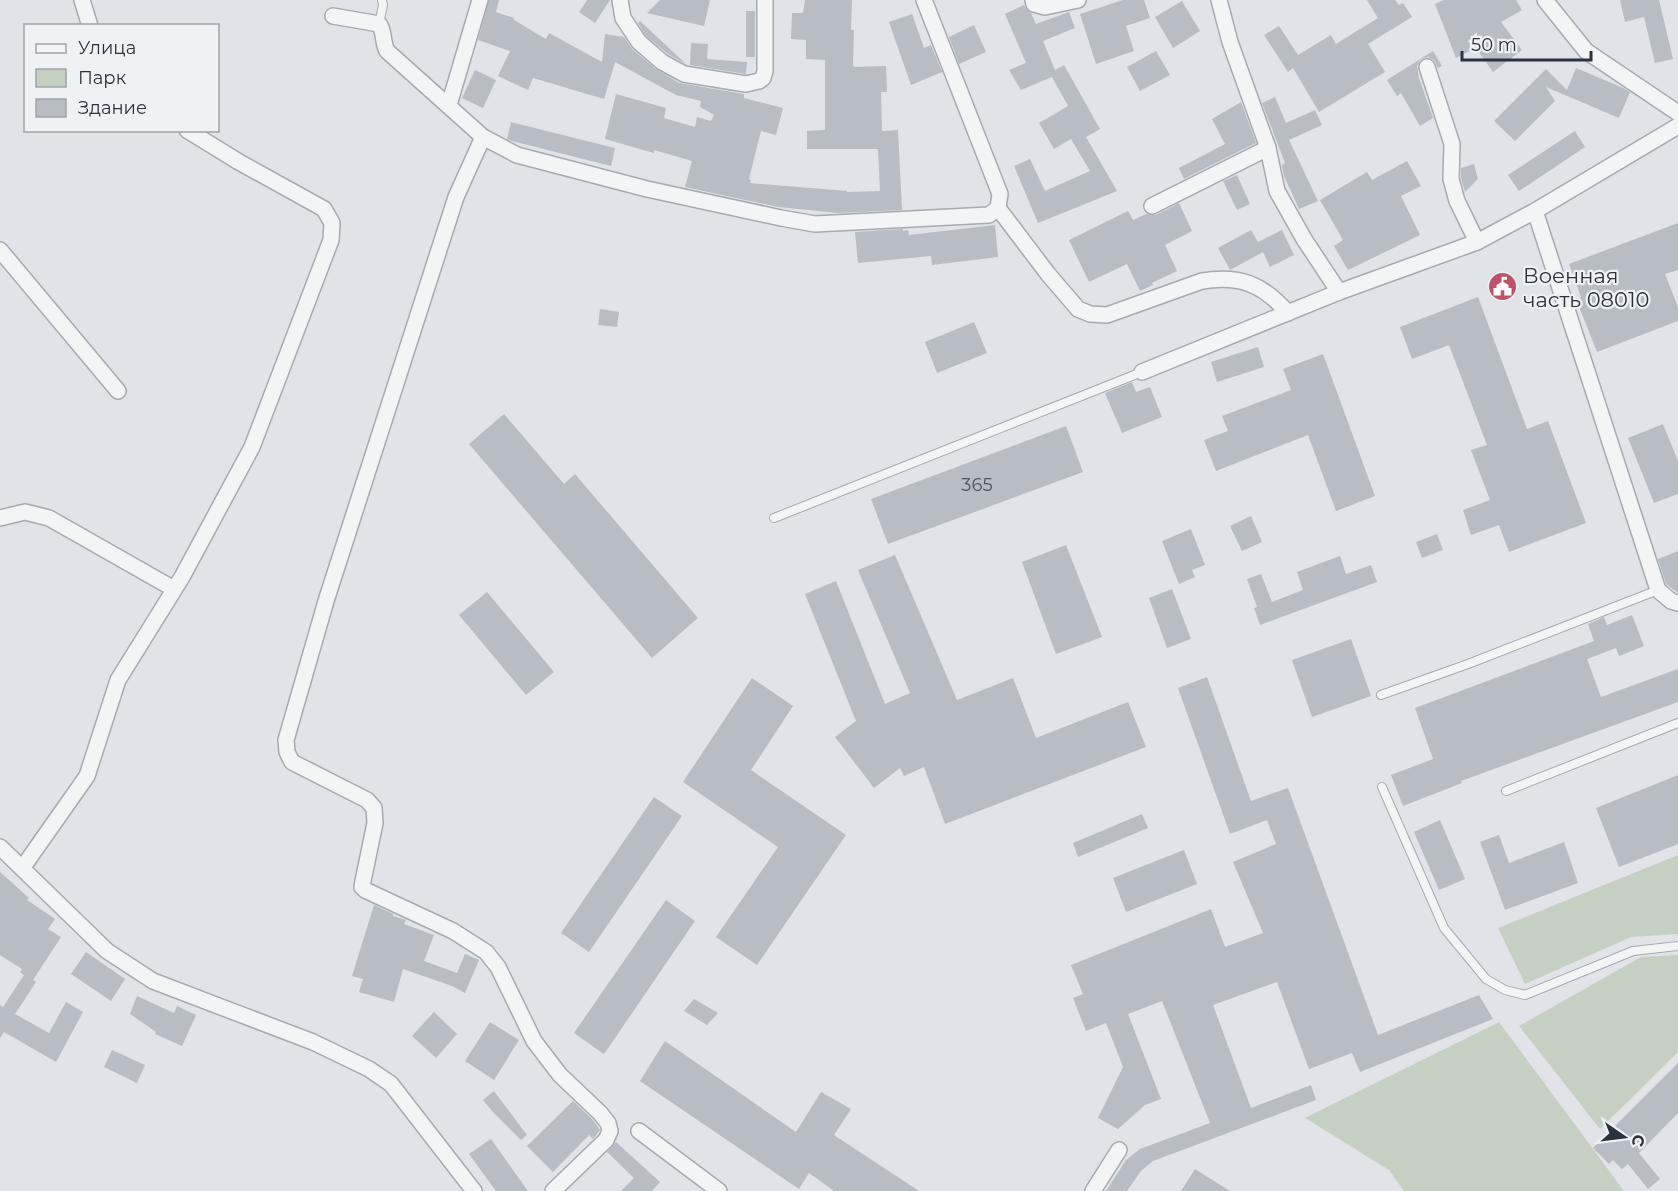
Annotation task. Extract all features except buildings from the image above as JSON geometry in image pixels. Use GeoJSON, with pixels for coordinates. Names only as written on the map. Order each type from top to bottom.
{"type":"FeatureCollection","features":[{"type":"Feature","properties":{"kind":"street"},"geometry":{"type":"LineString","coordinates":[[82,0],[89,24]]}},
{"type":"Feature","properties":{"kind":"street"},"geometry":{"type":"LineString","coordinates":[[450,105],[480,0]]}},
{"type":"Feature","properties":{"kind":"street"},"geometry":{"type":"LineString","coordinates":[[620,0],[623,18],[639,42],[662,62],[684,74],[746,84],[759,81],[765,71],[765,0]]}},
{"type":"Feature","properties":{"kind":"street"},"geometry":{"type":"LineString","coordinates":[[333,16],[379,24],[383,45],[387,51],[450,105],[483,137],[517,155],[647,189],[815,224],[989,215],[998,208],[1000,194],[924,0]]}},
{"type":"Feature","properties":{"kind":"street"},"geometry":{"type":"LineString","coordinates":[[1033,0],[1034,4],[1045,6],[1078,0]]}},
{"type":"Feature","properties":{"kind":"street"},"geometry":{"type":"LineString","coordinates":[[1219,0],[1230,42],[1268,148],[1277,191],[1304,239],[1339,292]]}},
{"type":"Feature","properties":{"kind":"street"},"geometry":{"type":"LineString","coordinates":[[1545,0],[1586,51],[1678,113]]}},
{"type":"Feature","properties":{"kind":"street"},"geometry":{"type":"LineString","coordinates":[[1427,67],[1452,144],[1451,179],[1457,201],[1477,242]]}},
{"type":"Feature","properties":{"kind":"street"},"geometry":{"type":"LineString","coordinates":[[1142,372],[1339,292],[1477,242],[1535,211],[1678,126]]}},
{"type":"Feature","properties":{"kind":"street"},"geometry":{"type":"LineString","coordinates":[[23,867],[87,776],[118,680],[174,589],[252,447],[331,240],[332,223],[324,209],[190,132]]}},
{"type":"Feature","properties":{"kind":"street"},"geometry":{"type":"LineString","coordinates":[[483,137],[456,197],[326,601],[286,740],[287,752],[292,762],[367,800],[374,808],[375,823],[362,887],[453,931],[486,952],[498,967],[534,1041],[560,1075],[608,1123],[610,1131],[606,1140],[553,1191]]}},
{"type":"Feature","properties":{"kind":"street"},"geometry":{"type":"LineString","coordinates":[[1152,206],[1268,148]]}},
{"type":"Feature","properties":{"kind":"street"},"geometry":{"type":"LineString","coordinates":[[998,208],[1078,309],[1090,314],[1107,315],[1202,280],[1218,278],[1243,281],[1259,286],[1288,313]]}},
{"type":"Feature","properties":{"kind":"street"},"geometry":{"type":"LineString","coordinates":[[1535,211],[1658,590],[1671,601],[1678,603]]}},
{"type":"Feature","properties":{"kind":"street"},"geometry":{"type":"LineString","coordinates":[[0,250],[118,391]]}},
{"type":"Feature","properties":{"kind":"street"},"geometry":{"type":"LineString","coordinates":[[0,518],[25,512],[49,518],[174,589]]}},
{"type":"Feature","properties":{"kind":"street"},"geometry":{"type":"LineString","coordinates":[[0,847],[23,867],[106,951],[153,981],[313,1042],[369,1069],[391,1084],[474,1191]]}},
{"type":"Feature","properties":{"kind":"street"},"geometry":{"type":"LineString","coordinates":[[639,1131],[719,1191]]}},
{"type":"Feature","properties":{"kind":"street"},"geometry":{"type":"LineString","coordinates":[[1093,1191],[1119,1150]]}},
{"type":"Feature","properties":{"kind":"lane"},"geometry":{"type":"LineString","coordinates":[[379,24],[382,0]]}},
{"type":"Feature","properties":{"kind":"lane"},"geometry":{"type":"LineString","coordinates":[[774,518],[1142,372]]}},
{"type":"Feature","properties":{"kind":"lane"},"geometry":{"type":"LineString","coordinates":[[1381,695],[1468,664],[1658,590]]}},
{"type":"Feature","properties":{"kind":"lane"},"geometry":{"type":"LineString","coordinates":[[1506,791],[1678,723]]}},
{"type":"Feature","properties":{"kind":"lane"},"geometry":{"type":"LineString","coordinates":[[1382,787],[1443,928],[1486,980],[1505,990],[1525,995],[1632,951],[1678,946]]}},
{"type":"Feature","properties":{"kind":"green space"},"geometry":{"type":"Polygon","coordinates":[[[1678,855],[1678,934],[1631,937],[1525,984],[1498,928],[1678,855]]]}},
{"type":"Feature","properties":{"kind":"green space"},"geometry":{"type":"Polygon","coordinates":[[[1678,955],[1678,1052],[1600,1129],[1519,1026],[1641,957],[1678,955]]]}},
{"type":"Feature","properties":{"kind":"green space"},"geometry":{"type":"Polygon","coordinates":[[[1499,1022],[1624,1191],[1404,1191],[1389,1170],[1305,1118],[1499,1022]]]}},
{"type":"Feature","properties":{"kind":"place","name":"Военная часть 08010"},"geometry":{"type":"Point","coordinates":[1502,287]}}]}
